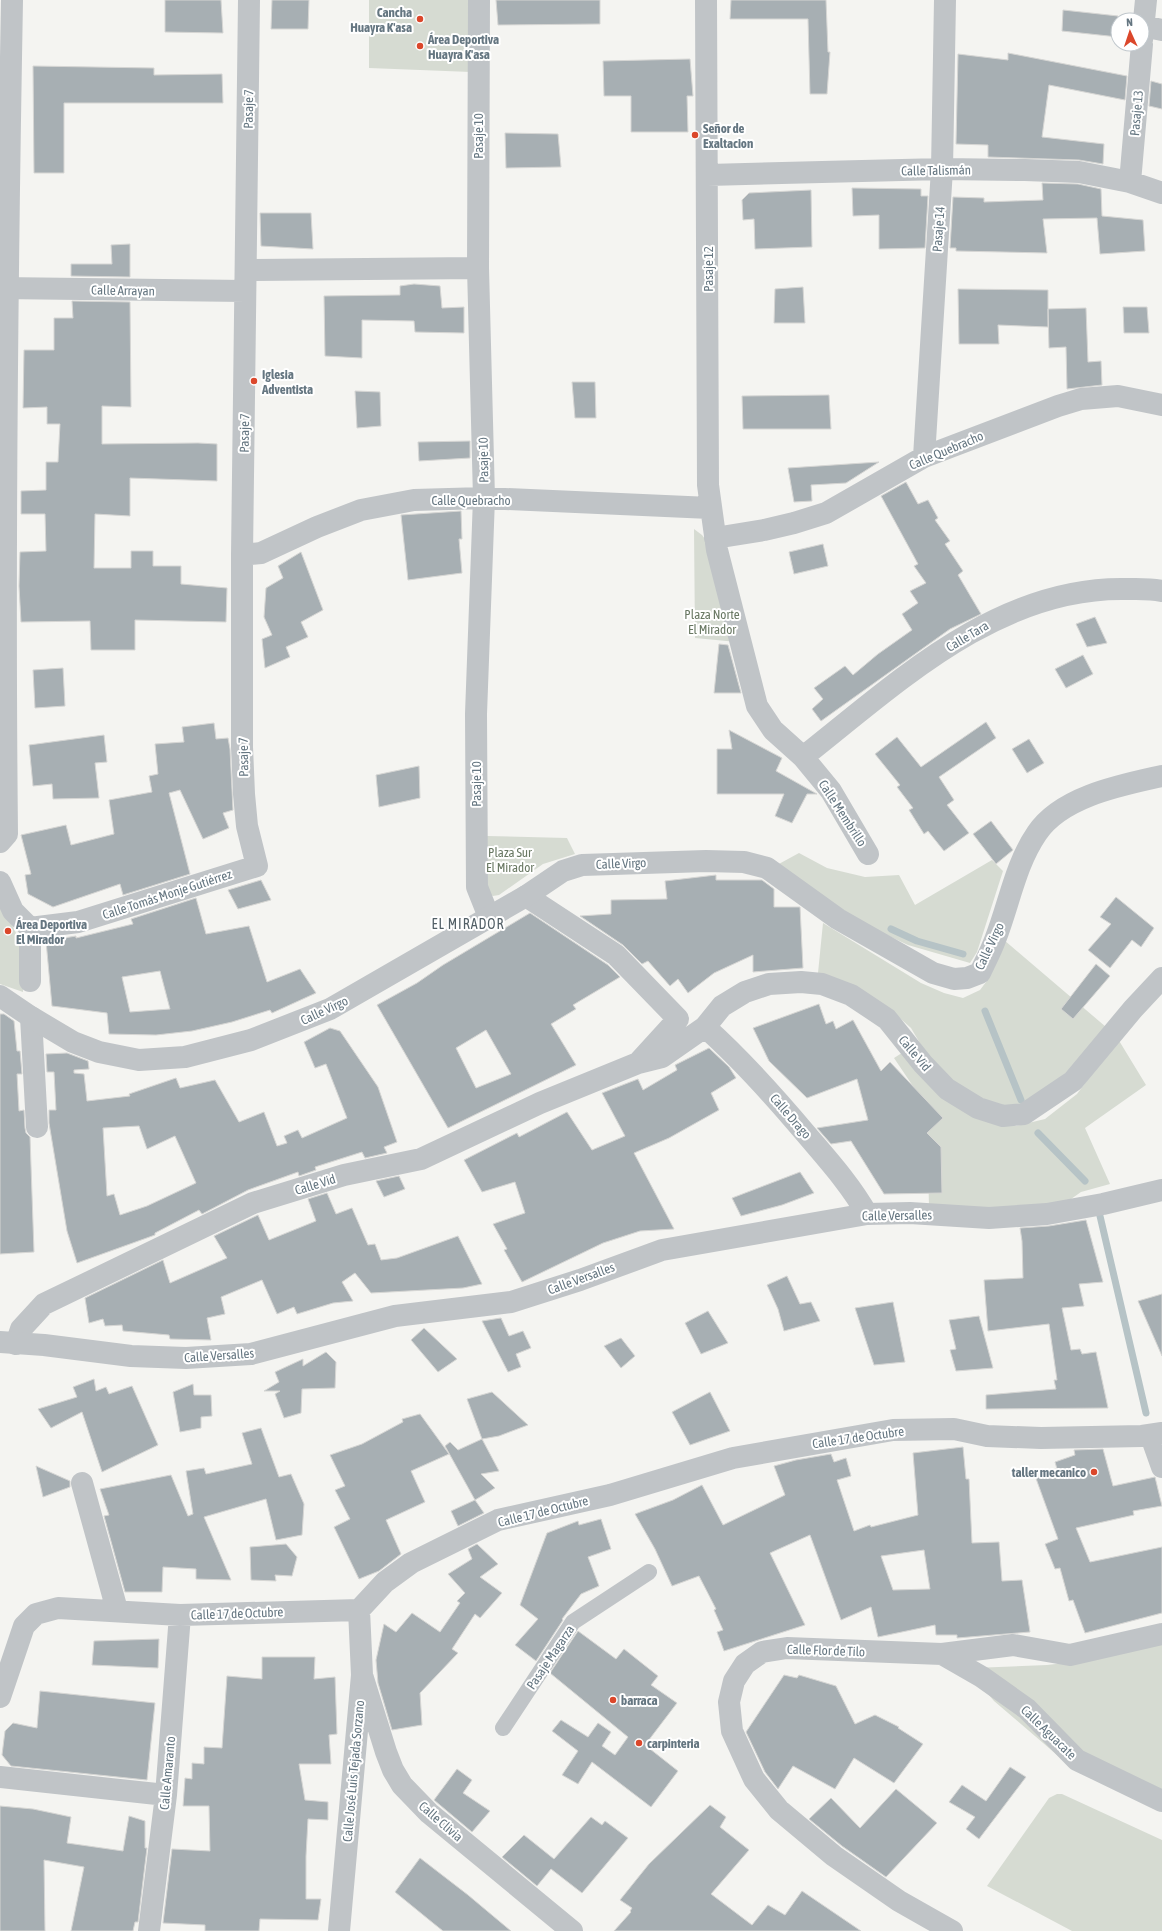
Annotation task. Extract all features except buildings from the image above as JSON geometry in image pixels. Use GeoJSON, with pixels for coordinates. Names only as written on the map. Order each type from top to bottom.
{"type":"FeatureCollection","features":[{"type":"Feature","properties":{"kind":"street"},"geometry":{"type":"LineString","coordinates":[[0,842],[7,834],[4,288],[12,0]]}},
{"type":"Feature","properties":{"kind":"street","name":"Pasaje 7"},"geometry":{"type":"LineString","coordinates":[[249,0],[242,555],[242,746],[247,826],[257,866]]}},
{"type":"Feature","properties":{"kind":"street","name":"Pasaje 10"},"geometry":{"type":"LineString","coordinates":[[478,0],[478,268],[484,498],[476,714],[476,888],[489,918]]}},
{"type":"Feature","properties":{"kind":"street","name":"Pasaje 12"},"geometry":{"type":"LineString","coordinates":[[706,0],[708,175],[708,485],[715,538]]}},
{"type":"Feature","properties":{"kind":"street","name":"Pasaje 14"},"geometry":{"type":"LineString","coordinates":[[924,457],[942,169],[945,0]]}},
{"type":"Feature","properties":{"kind":"street","name":"Pasaje 13"},"geometry":{"type":"LineString","coordinates":[[1146,0],[1146,12]]}},
{"type":"Feature","properties":{"kind":"street","name":"Pasaje 13"},"geometry":{"type":"LineString","coordinates":[[1130,182],[1145,52]]}},
{"type":"Feature","properties":{"kind":"street","name":"Calle Talismán"},"geometry":{"type":"LineString","coordinates":[[708,175],[942,169],[1079,172],[1130,182],[1162,194]]}},
{"type":"Feature","properties":{"kind":"street","name":"Calle Arrayan"},"geometry":{"type":"LineString","coordinates":[[4,288],[246,281],[478,268]]}},
{"type":"Feature","properties":{"kind":"street","name":"Calle Quebracho"},"geometry":{"type":"LineString","coordinates":[[715,538],[764,530],[826,513],[924,457],[1058,406],[1081,399],[1118,396],[1162,404]]}},
{"type":"Feature","properties":{"kind":"street","name":"Calle Quebracho"},"geometry":{"type":"LineString","coordinates":[[242,555],[262,553],[317,527],[361,510],[414,500],[484,498],[710,508]]}},
{"type":"Feature","properties":{"kind":"street","name":"Calle Membrillo"},"geometry":{"type":"LineString","coordinates":[[715,538],[757,706],[773,730],[803,757],[831,791],[868,854]]}},
{"type":"Feature","properties":{"kind":"street","name":"Calle Tara"},"geometry":{"type":"LineString","coordinates":[[803,757],[888,690],[954,642],[994,620],[1044,599],[1104,589],[1162,591]]}},
{"type":"Feature","properties":{"kind":"street","name":"Calle Virgo"},"geometry":{"type":"LineString","coordinates":[[0,996],[31,1018],[73,1042],[99,1052],[139,1060],[186,1057],[251,1040],[330,1009],[489,918],[526,896],[563,871],[582,865],[706,861],[744,862],[767,868],[838,919],[934,973],[954,979],[967,978],[980,973],[995,940],[1015,877],[1037,832],[1054,815],[1089,796],[1126,784],[1162,776]]}},
{"type":"Feature","properties":{"kind":"street","name":"Calle Tomás Monje Gutiérrez"},"geometry":{"type":"LineString","coordinates":[[30,928],[78,922],[257,866]]}},
{"type":"Feature","properties":{"kind":"street"},"geometry":{"type":"LineString","coordinates":[[0,882],[13,911],[30,928],[30,981]]}},
{"type":"Feature","properties":{"kind":"street","name":"Calle Vid"},"geometry":{"type":"LineString","coordinates":[[526,896],[616,955],[678,1019],[638,1063]]}},
{"type":"Feature","properties":{"kind":"street","name":"Calle Vid"},"geometry":{"type":"LineString","coordinates":[[8,1343],[44,1304],[253,1203],[344,1175],[421,1159],[540,1103],[638,1063],[662,1057],[705,1027],[722,1006],[745,992],[769,984],[801,982],[822,984],[850,995],[887,1019],[922,1064],[947,1089],[978,1108],[1003,1116],[1024,1114],[1073,1081],[1133,1009],[1162,978]]}},
{"type":"Feature","properties":{"kind":"street"},"geometry":{"type":"LineString","coordinates":[[31,1018],[37,1127]]}},
{"type":"Feature","properties":{"kind":"street","name":"Calle Drago"},"geometry":{"type":"LineString","coordinates":[[705,1027],[733,1052],[772,1094],[852,1188],[867,1214]]}},
{"type":"Feature","properties":{"kind":"street","name":"Calle Versalles"},"geometry":{"type":"LineString","coordinates":[[8,1343],[44,1345],[131,1356],[186,1358],[251,1354],[395,1316],[510,1302],[580,1280],[662,1250],[867,1214],[910,1213],[989,1218],[1047,1214],[1103,1204],[1162,1190]]}},
{"type":"Feature","properties":{"kind":"street","name":"Calle 17 de Octubre"},"geometry":{"type":"LineString","coordinates":[[0,1697],[24,1626],[36,1614],[58,1608],[117,1610],[180,1615],[359,1610],[385,1582],[411,1563],[498,1520],[610,1495],[733,1458],[893,1430],[954,1429],[987,1436],[1041,1438],[1157,1434]]}},
{"type":"Feature","properties":{"kind":"street"},"geometry":{"type":"LineString","coordinates":[[1157,1434],[1162,1467]]}},
{"type":"Feature","properties":{"kind":"street"},"geometry":{"type":"LineString","coordinates":[[82,1482],[117,1610]]}},
{"type":"Feature","properties":{"kind":"street","name":"Pasaje Magarza"},"geometry":{"type":"LineString","coordinates":[[503,1728],[573,1622],[649,1572]]}},
{"type":"Feature","properties":{"kind":"street","name":"Calle José Luis Tejada Sorzano"},"geometry":{"type":"LineString","coordinates":[[339,1931],[362,1675],[359,1610]]}},
{"type":"Feature","properties":{"kind":"street","name":"Calle Amaranto"},"geometry":{"type":"LineString","coordinates":[[149,1931],[166,1795],[180,1615]]}},
{"type":"Feature","properties":{"kind":"street","name":"Calle Flor de Tilo"},"geometry":{"type":"LineString","coordinates":[[952,1931],[899,1901],[834,1856],[779,1810],[754,1779],[732,1731],[729,1702],[734,1681],[745,1664],[762,1652],[787,1648],[942,1654],[1013,1645],[1070,1655],[1162,1634]]}},
{"type":"Feature","properties":{"kind":"street","name":"Calle Aguacate"},"geometry":{"type":"LineString","coordinates":[[942,1654],[982,1677],[1027,1709],[1077,1760],[1162,1801]]}},
{"type":"Feature","properties":{"kind":"street","name":"Calle Clivia"},"geometry":{"type":"LineString","coordinates":[[362,1675],[386,1752],[393,1770],[402,1785],[429,1813],[572,1931]]}},
{"type":"Feature","properties":{"kind":"street"},"geometry":{"type":"LineString","coordinates":[[0,1778],[166,1795]]}},
{"type":"Feature","properties":{"kind":"green space","name":"Área Deportiva Huayra K'asa"},"geometry":{"type":"Polygon","coordinates":[[[369,0],[470,0],[471,72],[369,68],[369,0]]]}},
{"type":"Feature","properties":{"kind":"green space","name":"Plaza Norte El Mirador"},"geometry":{"type":"Polygon","coordinates":[[[694,529],[702,535],[708,543],[737,642],[695,638],[694,529]]]}},
{"type":"Feature","properties":{"kind":"green space","name":"Plaza Sur El Mirador"},"geometry":{"type":"Polygon","coordinates":[[[487,836],[567,838],[575,854],[543,864],[499,895],[493,896],[488,894],[487,836]]]}},
{"type":"Feature","properties":{"kind":"green space"},"geometry":{"type":"Polygon","coordinates":[[[799,853],[827,868],[865,877],[899,875],[915,905],[992,860],[1003,871],[977,952],[970,963],[908,945],[859,922],[777,865],[799,853]]]}},
{"type":"Feature","properties":{"kind":"green space","name":"Área Deportiva El Mirador"},"geometry":{"type":"Polygon","coordinates":[[[0,901],[23,947],[23,992],[0,984],[0,901]]]}},
{"type":"Feature","properties":{"kind":"green space"},"geometry":{"type":"Polygon","coordinates":[[[823,923],[921,983],[944,993],[963,998],[980,990],[989,978],[1004,940],[1106,1027],[1078,1063],[1034,1099],[1016,1107],[1002,1106],[976,1097],[953,1083],[930,1060],[911,1028],[885,1005],[818,973],[823,923]]]}},
{"type":"Feature","properties":{"kind":"green space"},"geometry":{"type":"Polygon","coordinates":[[[1118,1039],[1146,1085],[1085,1128],[1110,1184],[1081,1192],[1064,1204],[1010,1210],[929,1206],[927,1127],[935,1119],[894,1058],[905,1051],[1016,1126],[1045,1119],[1077,1094],[1118,1039]]]}},
{"type":"Feature","properties":{"kind":"green space"},"geometry":{"type":"Polygon","coordinates":[[[1162,1643],[1162,1810],[1064,1761],[994,1701],[977,1681],[973,1668],[1047,1665],[1082,1661],[1162,1643]]]}},
{"type":"Feature","properties":{"kind":"green space"},"geometry":{"type":"Polygon","coordinates":[[[1057,1794],[1062,1794],[1162,1840],[1162,1931],[1072,1931],[987,1886],[1049,1798],[1057,1794]]]}},
{"type":"Feature","properties":{"kind":"waterway"},"geometry":{"type":"LineString","coordinates":[[891,929],[917,941],[963,954]]}},
{"type":"Feature","properties":{"kind":"waterway"},"geometry":{"type":"LineString","coordinates":[[985,1011],[1021,1100]]}},
{"type":"Feature","properties":{"kind":"waterway"},"geometry":{"type":"LineString","coordinates":[[1038,1133],[1085,1181]]}},
{"type":"Feature","properties":{"kind":"waterway"},"geometry":{"type":"LineString","coordinates":[[1100,1216],[1146,1413]]}},
{"type":"Feature","properties":{"kind":"place","name":"Cancha Huayra K'asa"},"geometry":{"type":"Point","coordinates":[420,19]}},
{"type":"Feature","properties":{"kind":"place","name":"Área Deportiva Huayra K'asa"},"geometry":{"type":"Point","coordinates":[420,46]}},
{"type":"Feature","properties":{"kind":"place","name":"Señor de Exaltacion"},"geometry":{"type":"Point","coordinates":[695,135]}},
{"type":"Feature","properties":{"kind":"place","name":"Iglesia Adventista"},"geometry":{"type":"Point","coordinates":[254,381]}},
{"type":"Feature","properties":{"kind":"place","name":"Área Deportiva El Mirador"},"geometry":{"type":"Point","coordinates":[8,931]}},
{"type":"Feature","properties":{"kind":"place","name":"taller mecanico"},"geometry":{"type":"Point","coordinates":[1094,1472]}},
{"type":"Feature","properties":{"kind":"place","name":"barraca"},"geometry":{"type":"Point","coordinates":[613,1700]}},
{"type":"Feature","properties":{"kind":"place","name":"carpinteria"},"geometry":{"type":"Point","coordinates":[639,1743]}},
{"type":"Feature","properties":{"kind":"district","name":"EL MIRADOR"},"geometry":{"type":"Point","coordinates":[468,924]}}]}
